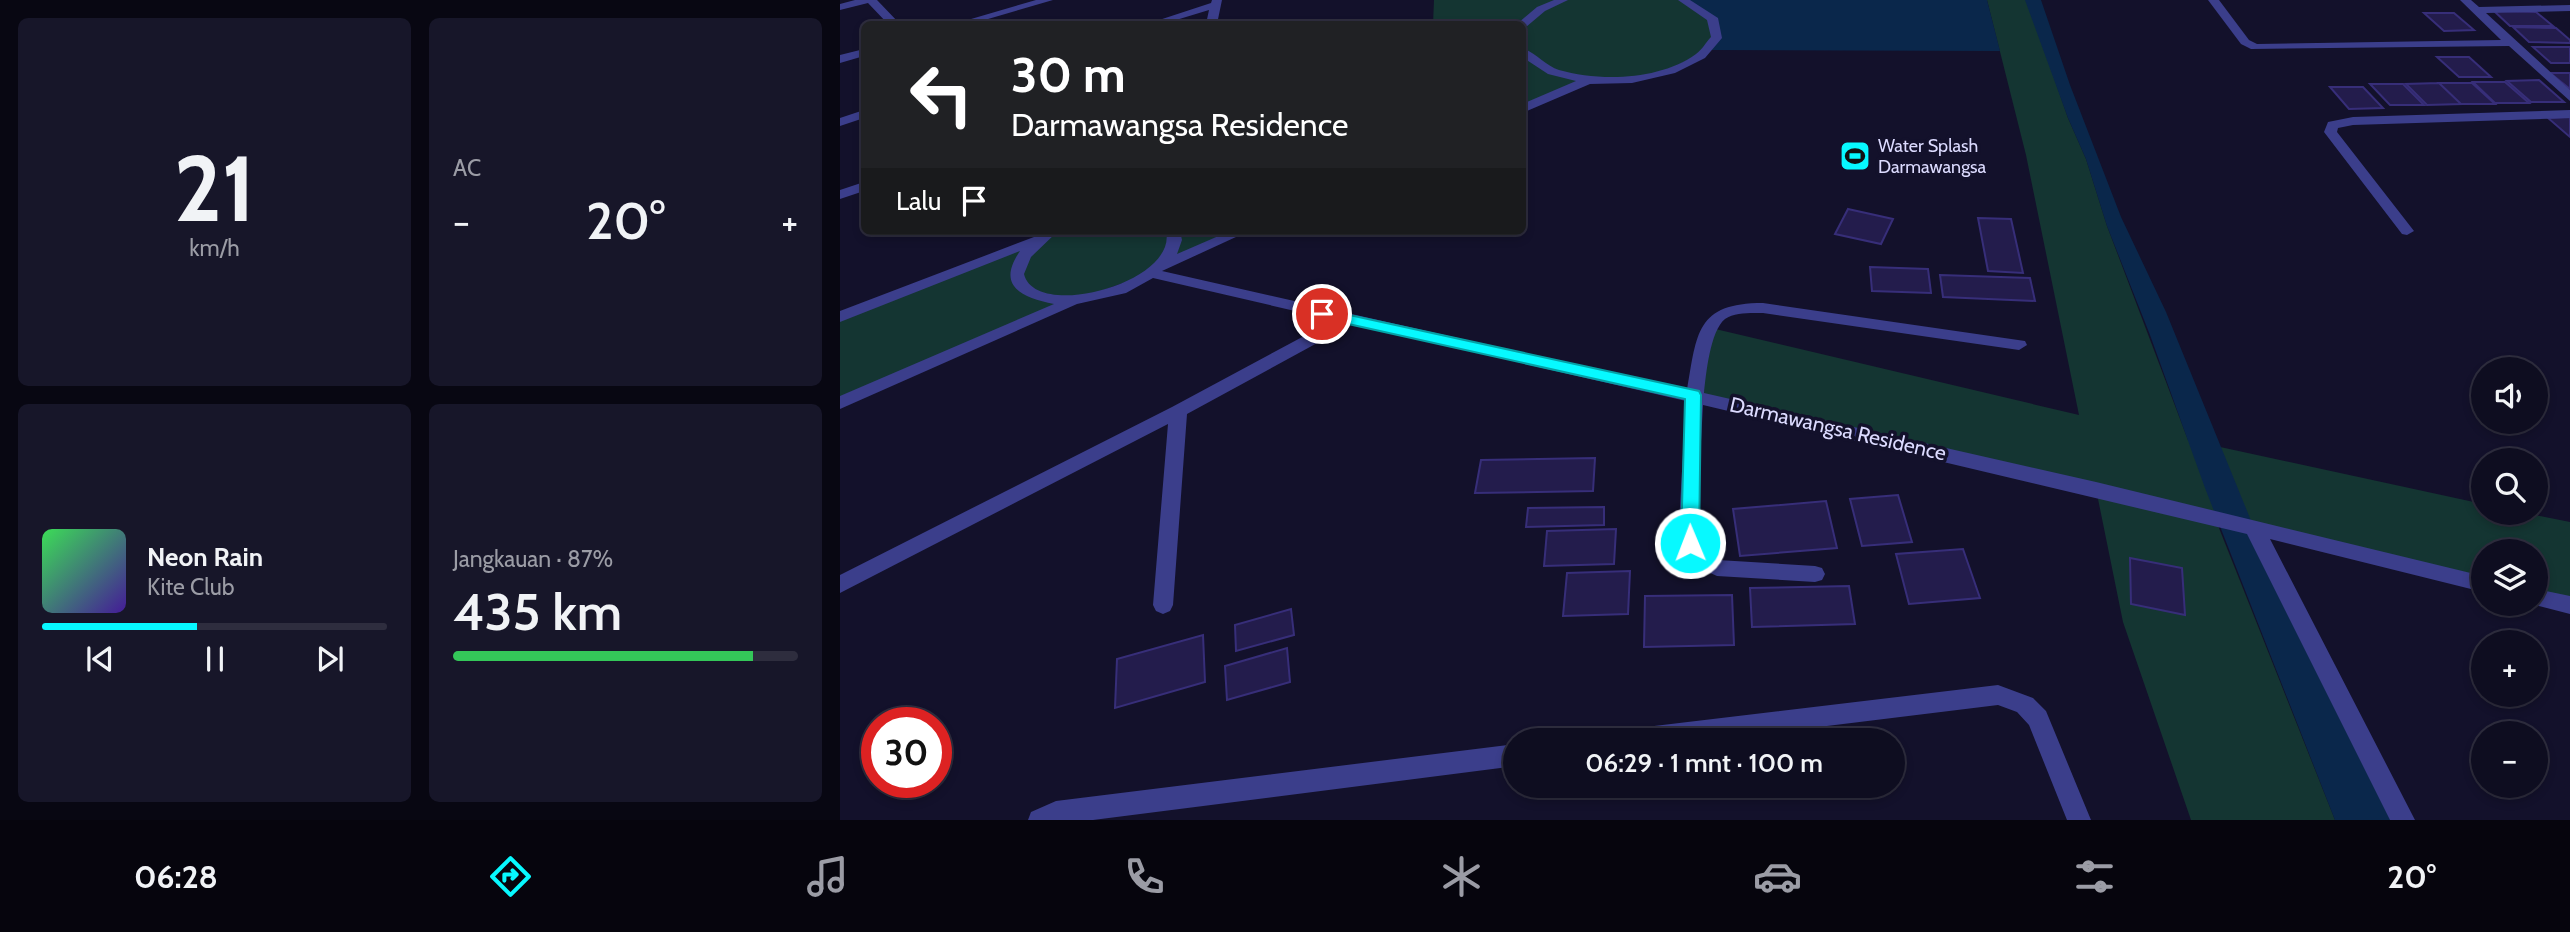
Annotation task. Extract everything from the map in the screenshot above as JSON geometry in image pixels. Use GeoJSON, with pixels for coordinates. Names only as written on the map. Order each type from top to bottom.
{"type":"FeatureCollection","features":[{"type":"Feature","properties":{"kind":"street"},"geometry":{"type":"LineString","coordinates":[[840,8],[870,0],[891,21]]}},
{"type":"Feature","properties":{"kind":"street"},"geometry":{"type":"LineString","coordinates":[[971,21],[1048,0]]}},
{"type":"Feature","properties":{"kind":"street"},"geometry":{"type":"LineString","coordinates":[[1526,22],[1541,9],[1563,0]]}},
{"type":"Feature","properties":{"kind":"street"},"geometry":{"type":"LineString","coordinates":[[1526,54],[1542,67],[1589,80],[1613,81],[1653,77],[1679,69],[1700,58],[1716,41],[1717,31],[1713,20],[1703,10],[1683,0]]}},
{"type":"Feature","properties":{"kind":"street"},"geometry":{"type":"LineString","coordinates":[[2213,0],[2245,42],[2255,47],[2511,43]]}},
{"type":"Feature","properties":{"kind":"street"},"geometry":{"type":"LineString","coordinates":[[2465,0],[2570,97]]}},
{"type":"Feature","properties":{"kind":"street"},"geometry":{"type":"LineString","coordinates":[[1162,21],[1217,3]]}},
{"type":"Feature","properties":{"kind":"street"},"geometry":{"type":"LineString","coordinates":[[1213,21],[1217,3]]}},
{"type":"Feature","properties":{"kind":"street"},"geometry":{"type":"LineString","coordinates":[[2474,9],[2570,8]]}},
{"type":"Feature","properties":{"kind":"street"},"geometry":{"type":"LineString","coordinates":[[840,59],[861,53]]}},
{"type":"Feature","properties":{"kind":"street"},"geometry":{"type":"LineString","coordinates":[[1526,107],[1589,80]]}},
{"type":"Feature","properties":{"kind":"street"},"geometry":{"type":"LineString","coordinates":[[2407,231],[2330,132],[2333,125],[2353,121],[2570,114]]}},
{"type":"Feature","properties":{"kind":"street"},"geometry":{"type":"LineString","coordinates":[[840,122],[861,115]]}},
{"type":"Feature","properties":{"kind":"street"},"geometry":{"type":"LineString","coordinates":[[840,195],[861,187]]}},
{"type":"Feature","properties":{"kind":"street"},"geometry":{"type":"LineString","coordinates":[[840,317],[1044,235]]}},
{"type":"Feature","properties":{"kind":"street"},"geometry":{"type":"LineString","coordinates":[[1045,235],[1023,254],[1017,267],[1017,279],[1024,288],[1037,296],[1078,299]]}},
{"type":"Feature","properties":{"kind":"street"},"geometry":{"type":"LineString","coordinates":[[1154,271],[1174,246],[1173,235]]}},
{"type":"Feature","properties":{"kind":"street"},"geometry":{"type":"LineString","coordinates":[[840,403],[1078,299],[1123,288],[1233,235]]}},
{"type":"Feature","properties":{"kind":"street","name":"Darmawangsa Residence"},"geometry":{"type":"LineString","coordinates":[[1154,271],[1346,320],[1693,395],[2471,581]]}},
{"type":"Feature","properties":{"kind":"street"},"geometry":{"type":"LineString","coordinates":[[1815,574],[1717,568],[1704,563],[1695,555],[1690,543],[1688,529],[1693,395],[1714,321],[1727,312],[1750,308],[1840,317],[2019,345]]}},
{"type":"Feature","properties":{"kind":"street"},"geometry":{"type":"LineString","coordinates":[[840,585],[1178,411],[1346,320]]}},
{"type":"Feature","properties":{"kind":"street"},"geometry":{"type":"LineString","coordinates":[[1163,605],[1178,411]]}},
{"type":"Feature","properties":{"kind":"street"},"geometry":{"type":"LineString","coordinates":[[2255,528],[2403,820]]}},
{"type":"Feature","properties":{"kind":"street"},"geometry":{"type":"LineString","coordinates":[[2548,600],[2570,605]]}},
{"type":"Feature","properties":{"kind":"street"},"geometry":{"type":"LineString","coordinates":[[1727,728],[1998,695],[2025,705],[2038,719],[2079,820]]}},
{"type":"Feature","properties":{"kind":"street"},"geometry":{"type":"LineString","coordinates":[[1040,820],[1056,813],[1503,757]]}},
{"type":"Feature","properties":{"kind":"green space"},"geometry":{"type":"Polygon","coordinates":[[[1434,0],[1683,0],[1713,20],[1710,50],[1652,77],[1589,80],[1526,108],[1526,21],[1433,21],[1434,0]]]}},
{"type":"Feature","properties":{"kind":"green space"},"geometry":{"type":"Polygon","coordinates":[[[1987,0],[2027,0],[2068,118],[2086,159],[2107,226],[2188,440],[2471,501],[2471,525],[2548,525],[2548,518],[2570,522],[2570,605],[2548,600],[2548,539],[2471,539],[2471,581],[2215,518],[2335,820],[2191,820],[2123,622],[2096,489],[1700,397],[1711,328],[2079,415],[2026,155],[1987,0]]]}},
{"type":"Feature","properties":{"kind":"green space"},"geometry":{"type":"Polygon","coordinates":[[[1044,235],[1233,235],[1151,273],[1078,299],[840,403],[840,317],[1044,235]]]}},
{"type":"Feature","properties":{"kind":"water"},"geometry":{"type":"Polygon","coordinates":[[[1683,0],[1987,0],[2000,51],[1710,50],[1713,20],[1683,0]]]}},
{"type":"Feature","properties":{"kind":"water"},"geometry":{"type":"Polygon","coordinates":[[[2025,0],[2041,0],[2070,85],[2121,217],[2166,312],[2254,528],[2403,820],[2335,820],[2205,488],[2107,226],[2086,159],[2068,118],[2025,0]]]}},
{"type":"Feature","properties":{"kind":"building"},"geometry":{"type":"Polygon","coordinates":[[[2494,11],[2536,12],[2553,26],[2510,26],[2494,11]]]}},
{"type":"Feature","properties":{"kind":"building"},"geometry":{"type":"Polygon","coordinates":[[[2424,13],[2454,13],[2474,30],[2444,31],[2424,13]]]}},
{"type":"Feature","properties":{"kind":"building"},"geometry":{"type":"Polygon","coordinates":[[[2513,27],[2556,28],[2570,43],[2529,42],[2513,27]]]}},
{"type":"Feature","properties":{"kind":"building"},"geometry":{"type":"Polygon","coordinates":[[[2533,47],[2570,47],[2570,63],[2551,63],[2533,47]]]}},
{"type":"Feature","properties":{"kind":"building"},"geometry":{"type":"Polygon","coordinates":[[[2437,57],[2469,57],[2491,77],[2459,77],[2437,57]]]}},
{"type":"Feature","properties":{"kind":"building"},"geometry":{"type":"Polygon","coordinates":[[[2550,73],[2570,73],[2570,89],[2550,73]]]}},
{"type":"Feature","properties":{"kind":"building"},"geometry":{"type":"Polygon","coordinates":[[[2539,80],[2564,102],[2531,102],[2507,81],[2539,80]]]}},
{"type":"Feature","properties":{"kind":"building"},"geometry":{"type":"Polygon","coordinates":[[[2473,82],[2505,82],[2529,103],[2495,103],[2473,82]]]}},
{"type":"Feature","properties":{"kind":"building"},"geometry":{"type":"Polygon","coordinates":[[[2439,83],[2472,83],[2495,104],[2461,104],[2439,83]]]}},
{"type":"Feature","properties":{"kind":"building"},"geometry":{"type":"Polygon","coordinates":[[[2439,83],[2461,104],[2427,105],[2406,84],[2439,83]]]}},
{"type":"Feature","properties":{"kind":"building"},"geometry":{"type":"Polygon","coordinates":[[[2370,84],[2403,84],[2424,105],[2390,105],[2370,84]]]}},
{"type":"Feature","properties":{"kind":"building"},"geometry":{"type":"Polygon","coordinates":[[[2330,87],[2363,87],[2383,108],[2349,109],[2330,87]]]}},
{"type":"Feature","properties":{"kind":"building"},"geometry":{"type":"Polygon","coordinates":[[[2570,117],[2570,137],[2548,118],[2570,117]]]}},
{"type":"Feature","properties":{"kind":"building"},"geometry":{"type":"Polygon","coordinates":[[[1848,209],[1893,219],[1881,244],[1835,234],[1848,209]]]}},
{"type":"Feature","properties":{"kind":"building"},"geometry":{"type":"Polygon","coordinates":[[[1978,218],[2011,219],[2023,273],[1988,271],[1978,218]]]}},
{"type":"Feature","properties":{"kind":"building"},"geometry":{"type":"Polygon","coordinates":[[[1870,267],[1928,269],[1931,293],[1872,291],[1870,267]]]}},
{"type":"Feature","properties":{"kind":"building"},"geometry":{"type":"Polygon","coordinates":[[[1940,275],[2030,278],[2035,301],[1943,297],[1940,275]]]}},
{"type":"Feature","properties":{"kind":"building"},"geometry":{"type":"Polygon","coordinates":[[[1595,458],[1593,491],[1475,493],[1481,460],[1595,458]]]}},
{"type":"Feature","properties":{"kind":"building"},"geometry":{"type":"Polygon","coordinates":[[[1898,495],[1912,542],[1862,546],[1850,499],[1898,495]]]}},
{"type":"Feature","properties":{"kind":"building"},"geometry":{"type":"Polygon","coordinates":[[[1826,501],[1837,548],[1740,556],[1733,509],[1826,501]]]}},
{"type":"Feature","properties":{"kind":"building"},"geometry":{"type":"Polygon","coordinates":[[[1604,507],[1604,525],[1526,527],[1528,508],[1604,507]]]}},
{"type":"Feature","properties":{"kind":"building"},"geometry":{"type":"Polygon","coordinates":[[[1616,529],[1614,564],[1544,566],[1547,531],[1616,529]]]}},
{"type":"Feature","properties":{"kind":"building"},"geometry":{"type":"Polygon","coordinates":[[[1963,549],[1980,598],[1909,604],[1896,554],[1963,549]]]}},
{"type":"Feature","properties":{"kind":"building"},"geometry":{"type":"Polygon","coordinates":[[[2130,558],[2182,568],[2185,615],[2131,604],[2130,558]]]}},
{"type":"Feature","properties":{"kind":"building"},"geometry":{"type":"Polygon","coordinates":[[[1630,571],[1628,614],[1563,616],[1567,573],[1630,571]]]}},
{"type":"Feature","properties":{"kind":"building"},"geometry":{"type":"Polygon","coordinates":[[[1849,586],[1855,624],[1752,627],[1750,588],[1849,586]]]}},
{"type":"Feature","properties":{"kind":"building"},"geometry":{"type":"Polygon","coordinates":[[[1732,595],[1734,645],[1644,647],[1645,596],[1732,595]]]}},
{"type":"Feature","properties":{"kind":"building"},"geometry":{"type":"Polygon","coordinates":[[[1291,609],[1294,635],[1236,651],[1235,625],[1291,609]]]}},
{"type":"Feature","properties":{"kind":"building"},"geometry":{"type":"Polygon","coordinates":[[[1203,635],[1205,682],[1115,708],[1117,659],[1203,635]]]}},
{"type":"Feature","properties":{"kind":"building"},"geometry":{"type":"Polygon","coordinates":[[[1287,648],[1290,682],[1227,700],[1225,666],[1287,648]]]}},
{"type":"Feature","properties":{"kind":"place","name":"Water Splash Darmawangsa"},"geometry":{"type":"Point","coordinates":[1855,156]}},
{"type":"Feature","properties":{"kind":"route"},"geometry":{"type":"LineString","coordinates":[[1322,314],[1693,395],[1688,529],[1690,543]]}}]}
